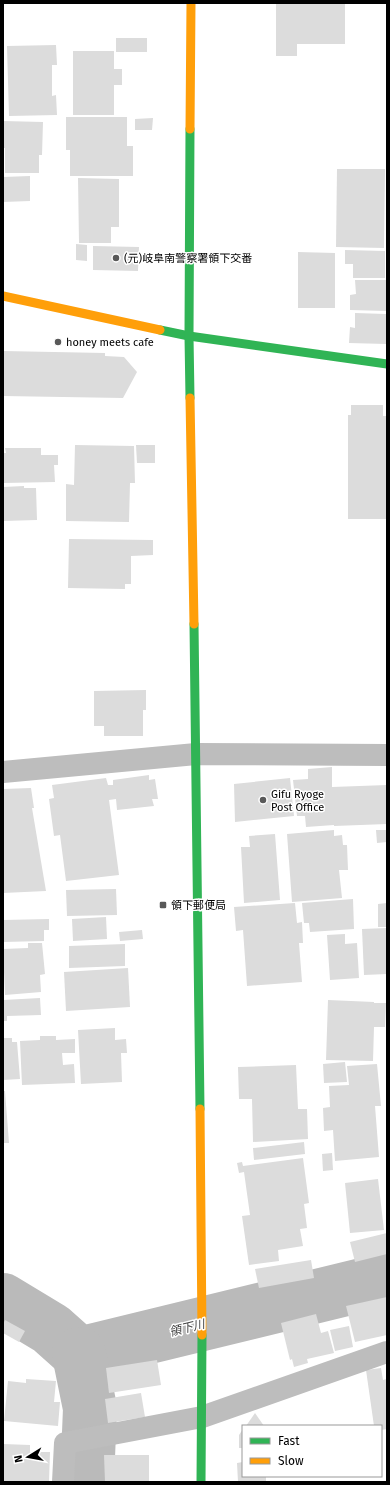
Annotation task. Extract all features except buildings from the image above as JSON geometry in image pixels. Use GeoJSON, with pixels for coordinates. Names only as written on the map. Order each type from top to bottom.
{"type":"FeatureCollection","features":[{"type":"Feature","properties":{"kind":"street"},"geometry":{"type":"LineString","coordinates":[[191,3],[189,336],[196,754],[202,1308],[201,1482]]}},
{"type":"Feature","properties":{"kind":"street"},"geometry":{"type":"LineString","coordinates":[[3,296],[189,336],[387,364]]}},
{"type":"Feature","properties":{"kind":"street"},"geometry":{"type":"LineString","coordinates":[[3,772],[196,754],[387,755]]}},
{"type":"Feature","properties":{"kind":"street"},"geometry":{"type":"LineString","coordinates":[[63,1482],[65,1443],[202,1417],[387,1352]]}},
{"type":"Feature","properties":{"kind":"waterway","name":"領下川"},"geometry":{"type":"LineString","coordinates":[[3,1300],[51,1329],[79,1354],[387,1279]]}},
{"type":"Feature","properties":{"kind":"waterway"},"geometry":{"type":"LineString","coordinates":[[79,1354],[90,1408],[87,1482]]}},
{"type":"Feature","properties":{"kind":"traffic: fast"},"geometry":{"type":"LineString","coordinates":[[190,129],[190,398]]}},
{"type":"Feature","properties":{"kind":"traffic: fast"},"geometry":{"type":"LineString","coordinates":[[160,330],[189,336],[387,364]]}},
{"type":"Feature","properties":{"kind":"traffic: fast"},"geometry":{"type":"LineString","coordinates":[[194,624],[200,1109]]}},
{"type":"Feature","properties":{"kind":"traffic: fast"},"geometry":{"type":"LineString","coordinates":[[201,1482],[202,1335]]}},
{"type":"Feature","properties":{"kind":"traffic: slow"},"geometry":{"type":"LineString","coordinates":[[190,129],[191,3]]}},
{"type":"Feature","properties":{"kind":"traffic: slow"},"geometry":{"type":"LineString","coordinates":[[3,296],[160,330]]}},
{"type":"Feature","properties":{"kind":"traffic: slow"},"geometry":{"type":"LineString","coordinates":[[190,398],[194,624]]}},
{"type":"Feature","properties":{"kind":"traffic: slow"},"geometry":{"type":"LineString","coordinates":[[200,1109],[202,1335]]}},
{"type":"Feature","properties":{"kind":"place","name":"(元)岐阜南警察署領下交番"},"geometry":{"type":"Point","coordinates":[116,258]}},
{"type":"Feature","properties":{"kind":"place","name":"honey meets cafe"},"geometry":{"type":"Point","coordinates":[58,342]}},
{"type":"Feature","properties":{"kind":"place","name":"Gifu Ryoge Post Office"},"geometry":{"type":"Point","coordinates":[263,800]}},
{"type":"Feature","properties":{"kind":"place","name":"領下郵便局"},"geometry":{"type":"Point","coordinates":[163,905]}}]}
